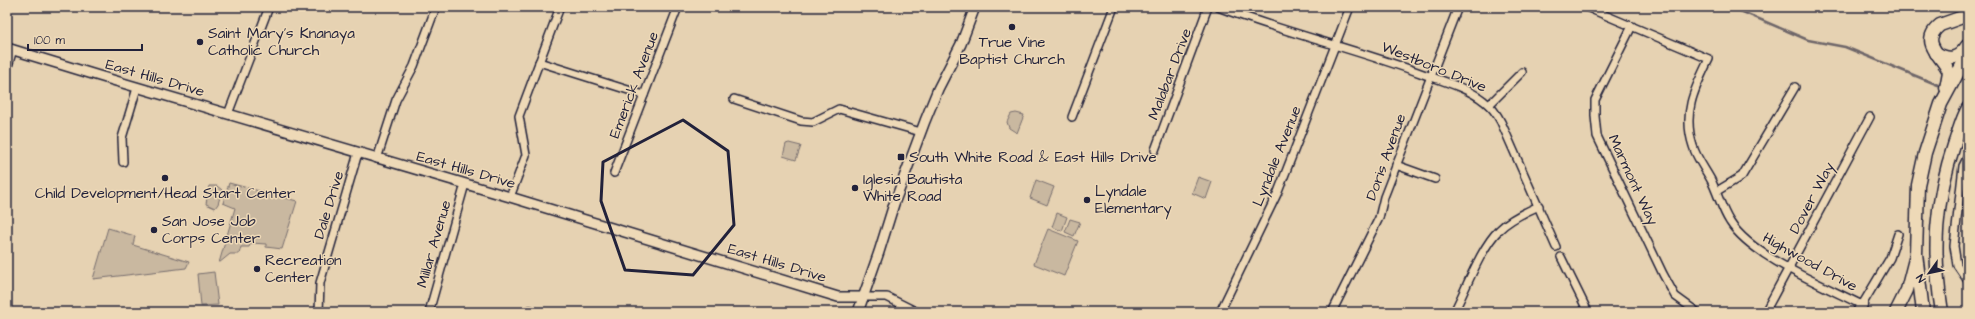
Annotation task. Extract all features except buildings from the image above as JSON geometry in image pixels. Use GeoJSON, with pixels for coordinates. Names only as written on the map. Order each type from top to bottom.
{"type":"FeatureCollection","features":[{"type":"Feature","properties":{"kind":"highway"},"geometry":{"type":"LineString","coordinates":[[1922,312],[1916,254],[1918,185],[1925,153],[1949,78],[1949,72],[1935,53],[1931,42],[1936,28],[1968,15]]}},
{"type":"Feature","properties":{"kind":"highway"},"geometry":{"type":"LineString","coordinates":[[1935,53],[1944,58],[1953,58],[1960,55],[1968,45]]}},
{"type":"Feature","properties":{"kind":"highway"},"geometry":{"type":"LineString","coordinates":[[1941,104],[1968,54]]}},
{"type":"Feature","properties":{"kind":"highway"},"geometry":{"type":"LineString","coordinates":[[1942,312],[1936,268],[1937,217],[1944,179],[1968,108]]}},
{"type":"Feature","properties":{"kind":"highway"},"geometry":{"type":"LineString","coordinates":[[1896,312],[1907,290],[1916,254]]}},
{"type":"Feature","properties":{"kind":"street"},"geometry":{"type":"LineString","coordinates":[[228,114],[268,7]]}},
{"type":"Feature","properties":{"kind":"street"},"geometry":{"type":"LineString","coordinates":[[377,159],[396,100],[414,66],[436,7]]}},
{"type":"Feature","properties":{"kind":"street"},"geometry":{"type":"LineString","coordinates":[[510,197],[526,154],[520,116],[560,7]]}},
{"type":"Feature","properties":{"kind":"street","name":"Emerick Avenue"},"geometry":{"type":"LineString","coordinates":[[614,173],[678,7]]}},
{"type":"Feature","properties":{"kind":"street"},"geometry":{"type":"LineString","coordinates":[[858,312],[879,252],[884,232],[921,132],[938,89],[961,44],[975,7]]}},
{"type":"Feature","properties":{"kind":"street"},"geometry":{"type":"LineString","coordinates":[[1072,118],[1114,7]]}},
{"type":"Feature","properties":{"kind":"street","name":"Malabar Drive"},"geometry":{"type":"LineString","coordinates":[[1155,150],[1208,7]]}},
{"type":"Feature","properties":{"kind":"street","name":"Westboro Drive"},"geometry":{"type":"LineString","coordinates":[[1218,7],[1387,61],[1473,94],[1489,105],[1501,122],[1556,247]]}},
{"type":"Feature","properties":{"kind":"street","name":"Lyndale Avenue"},"geometry":{"type":"LineString","coordinates":[[1220,312],[1278,192],[1350,7]]}},
{"type":"Feature","properties":{"kind":"street","name":"Doris Avenue"},"geometry":{"type":"LineString","coordinates":[[1332,312],[1378,218],[1396,165],[1458,7]]}},
{"type":"Feature","properties":{"kind":"street","name":"Highwood Drive"},"geometry":{"type":"LineString","coordinates":[[1586,7],[1710,59],[1694,91],[1687,118],[1693,146],[1717,191],[1730,222],[1748,243],[1860,309]]}},
{"type":"Feature","properties":{"kind":"street","name":"Marmont Way"},"geometry":{"type":"LineString","coordinates":[[1632,26],[1595,100],[1598,136],[1663,274],[1675,296],[1697,312]]}},
{"type":"Feature","properties":{"kind":"street"},"geometry":{"type":"LineString","coordinates":[[7,70],[10,49]]}},
{"type":"Feature","properties":{"kind":"street","name":"East Hills Drive"},"geometry":{"type":"LineString","coordinates":[[10,49],[137,88],[510,197],[838,297],[888,298],[917,312]]}},
{"type":"Feature","properties":{"kind":"street"},"geometry":{"type":"LineString","coordinates":[[539,62],[644,95]]}},
{"type":"Feature","properties":{"kind":"street"},"geometry":{"type":"LineString","coordinates":[[1489,105],[1522,72]]}},
{"type":"Feature","properties":{"kind":"street"},"geometry":{"type":"LineString","coordinates":[[1717,191],[1742,176],[1795,87]]}},
{"type":"Feature","properties":{"kind":"street"},"geometry":{"type":"LineString","coordinates":[[123,162],[122,138],[137,88]]}},
{"type":"Feature","properties":{"kind":"street"},"geometry":{"type":"LineString","coordinates":[[734,99],[801,120],[814,122],[839,109],[921,132]]}},
{"type":"Feature","properties":{"kind":"street","name":"Dover Way"},"geometry":{"type":"LineString","coordinates":[[1765,312],[1870,117]]}},
{"type":"Feature","properties":{"kind":"street","name":"Dale Drive"},"geometry":{"type":"LineString","coordinates":[[319,312],[320,283],[358,153]]}},
{"type":"Feature","properties":{"kind":"street"},"geometry":{"type":"LineString","coordinates":[[1968,156],[1963,166],[1954,246],[1957,265],[1968,281]]}},
{"type":"Feature","properties":{"kind":"street"},"geometry":{"type":"LineString","coordinates":[[1396,165],[1434,178]]}},
{"type":"Feature","properties":{"kind":"street","name":"Millar Avenue"},"geometry":{"type":"LineString","coordinates":[[429,312],[465,184]]}},
{"type":"Feature","properties":{"kind":"street"},"geometry":{"type":"LineString","coordinates":[[1454,312],[1488,243],[1498,230],[1511,220],[1539,206]]}},
{"type":"Feature","properties":{"kind":"street"},"geometry":{"type":"LineString","coordinates":[[1860,309],[1890,258],[1898,234]]}},
{"type":"Feature","properties":{"kind":"street"},"geometry":{"type":"LineString","coordinates":[[1561,257],[1585,311]]}},
{"type":"Feature","properties":{"kind":"highlighted area"},"geometry":{"type":"Polygon","coordinates":[[[683,120],[728,151],[734,225],[693,275],[625,270],[601,201],[603,162],[683,120]]]}},
{"type":"Feature","properties":{"kind":"shaded area"},"geometry":{"type":"Polygon","coordinates":[[[1016,113],[1024,115],[1017,133],[1009,128],[1007,122],[1011,114],[1016,113]]]}},
{"type":"Feature","properties":{"kind":"shaded area"},"geometry":{"type":"Polygon","coordinates":[[[789,143],[801,146],[796,160],[783,156],[786,144],[789,143]]]}},
{"type":"Feature","properties":{"kind":"shaded area"},"geometry":{"type":"Polygon","coordinates":[[[1198,177],[1212,182],[1206,199],[1192,193],[1198,177]]]}},
{"type":"Feature","properties":{"kind":"shaded area"},"geometry":{"type":"Polygon","coordinates":[[[1036,180],[1054,187],[1047,205],[1030,198],[1036,180]]]}},
{"type":"Feature","properties":{"kind":"shaded area"},"geometry":{"type":"Polygon","coordinates":[[[229,183],[297,201],[282,249],[266,247],[266,244],[251,243],[249,247],[241,247],[239,254],[230,254],[219,263],[235,208],[223,203],[229,183]]]}},
{"type":"Feature","properties":{"kind":"shaded area"},"geometry":{"type":"Polygon","coordinates":[[[209,186],[217,186],[222,190],[218,204],[215,208],[206,204],[209,186]]]}},
{"type":"Feature","properties":{"kind":"shaded area"},"geometry":{"type":"Polygon","coordinates":[[[1057,213],[1067,217],[1062,231],[1052,227],[1057,213]]]}},
{"type":"Feature","properties":{"kind":"shaded area"},"geometry":{"type":"Polygon","coordinates":[[[1070,219],[1080,222],[1074,236],[1065,232],[1070,219]]]}},
{"type":"Feature","properties":{"kind":"shaded area"},"geometry":{"type":"Polygon","coordinates":[[[108,228],[135,236],[133,245],[189,262],[186,268],[93,279],[108,228]]]}},
{"type":"Feature","properties":{"kind":"shaded area"},"geometry":{"type":"Polygon","coordinates":[[[1048,229],[1078,241],[1064,276],[1034,264],[1048,229]]]}},
{"type":"Feature","properties":{"kind":"shaded area"},"geometry":{"type":"Polygon","coordinates":[[[214,272],[218,305],[201,306],[198,274],[214,272]]]}},
{"type":"Feature","properties":{"kind":"waterway"},"geometry":{"type":"LineString","coordinates":[[1731,7],[1808,40],[1845,47],[1938,85]]}},
{"type":"Feature","properties":{"kind":"place","name":"True Vine Baptist Church"},"geometry":{"type":"Point","coordinates":[1012,27]}},
{"type":"Feature","properties":{"kind":"place","name":"Saint Mary’s Knanaya Catholic Church"},"geometry":{"type":"Point","coordinates":[200,42]}},
{"type":"Feature","properties":{"kind":"place","name":"South White Road & East Hills Drive"},"geometry":{"type":"Point","coordinates":[901,157]}},
{"type":"Feature","properties":{"kind":"place","name":"Child Development/Head Start Center"},"geometry":{"type":"Point","coordinates":[165,178]}},
{"type":"Feature","properties":{"kind":"place","name":"Iglesia Bautista White Road"},"geometry":{"type":"Point","coordinates":[855,188]}},
{"type":"Feature","properties":{"kind":"place","name":"Lyndale Elementary"},"geometry":{"type":"Point","coordinates":[1087,200]}},
{"type":"Feature","properties":{"kind":"place","name":"San Jose Job Corps Center"},"geometry":{"type":"Point","coordinates":[154,230]}},
{"type":"Feature","properties":{"kind":"place","name":"Recreation Center"},"geometry":{"type":"Point","coordinates":[257,269]}}]}
